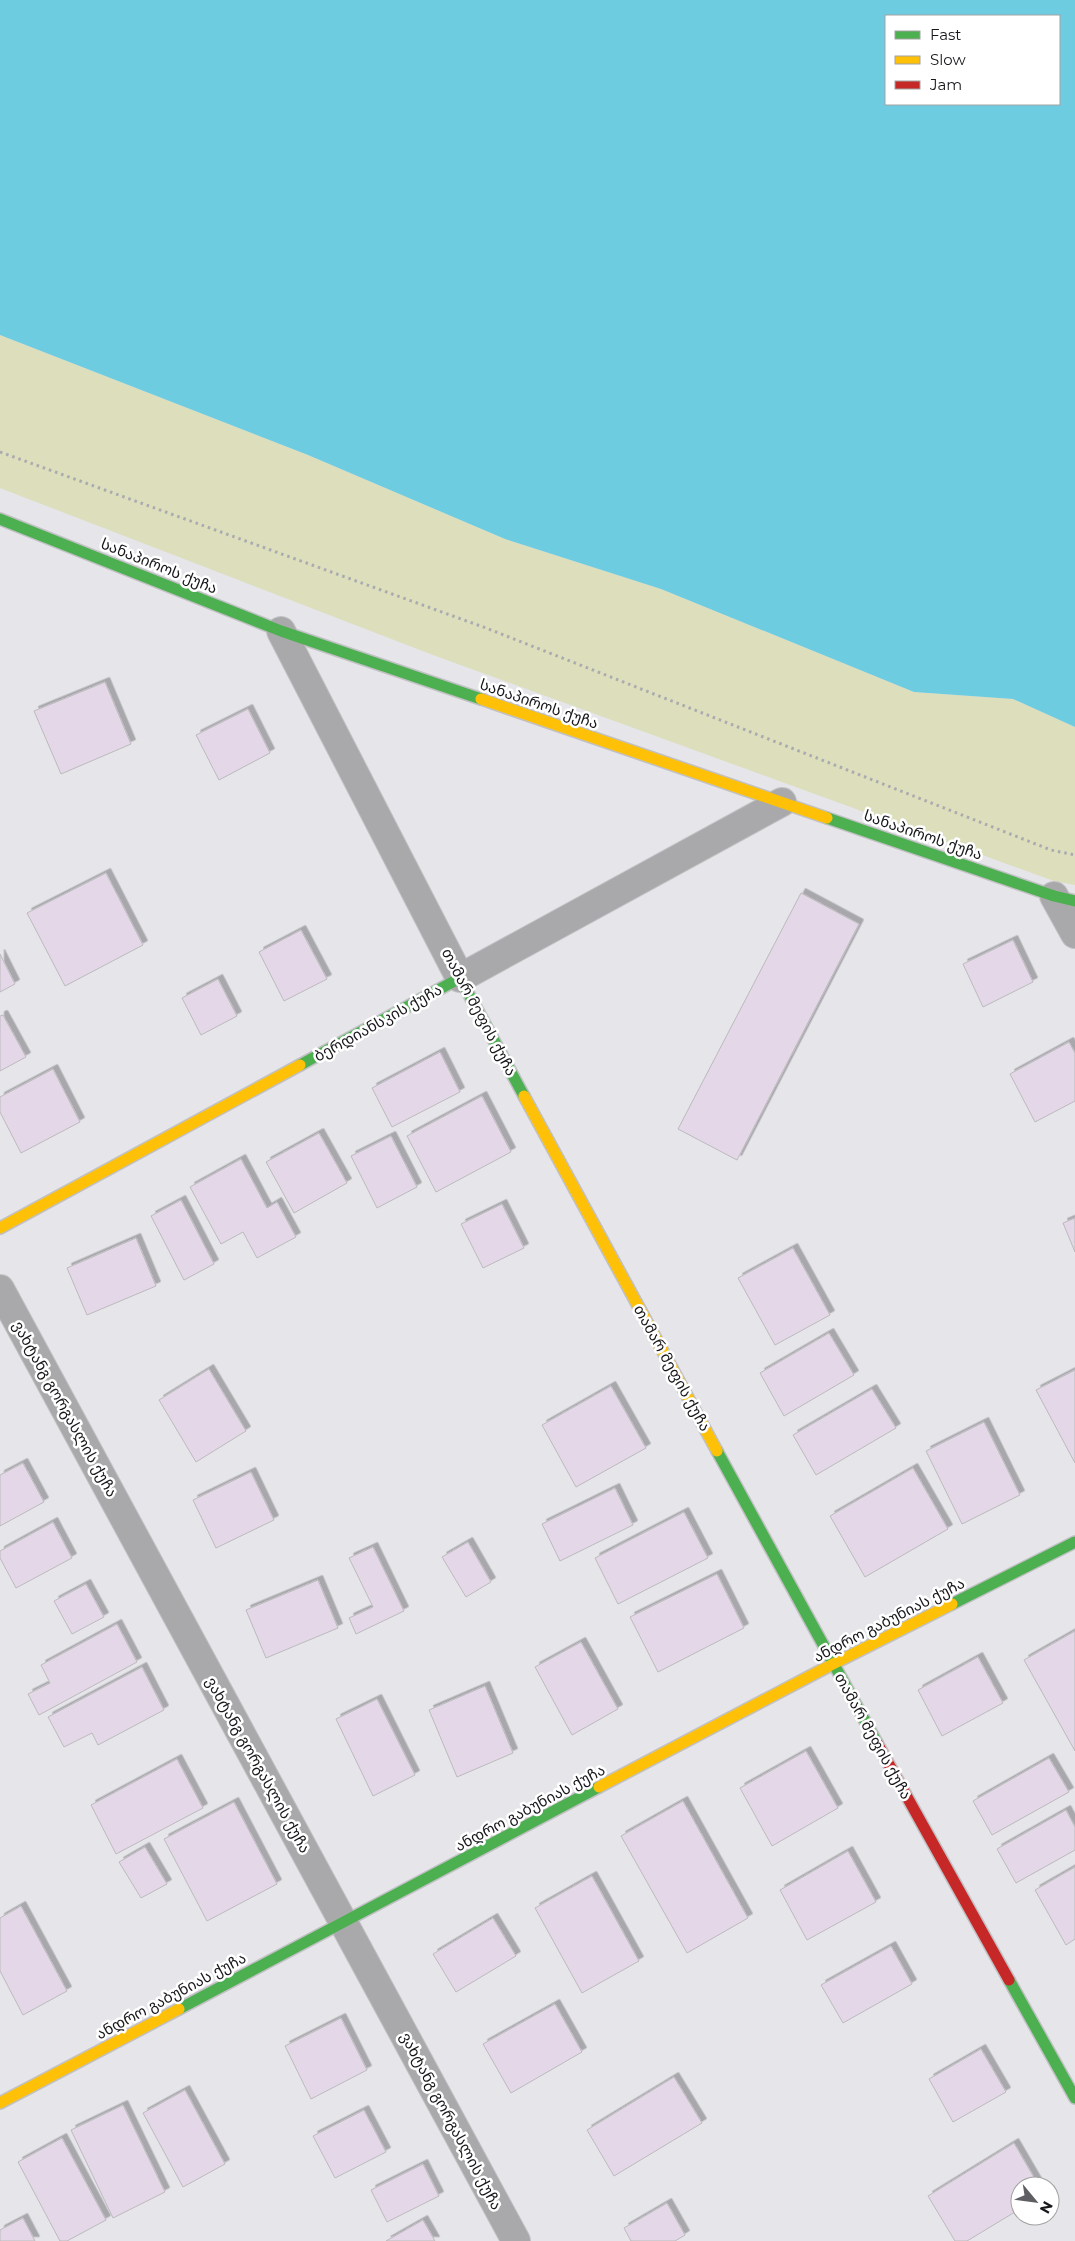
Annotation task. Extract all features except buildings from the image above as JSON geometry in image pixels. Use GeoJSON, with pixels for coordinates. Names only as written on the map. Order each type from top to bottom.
{"type":"FeatureCollection","features":[{"type":"Feature","properties":{"kind":"street","name":"სანაპიროს ქუჩა"},"geometry":{"type":"LineString","coordinates":[[0,519],[281,631],[1065,899]]}},
{"type":"Feature","properties":{"kind":"street","name":"თამარ მეფის ქუჩა"},"geometry":{"type":"LineString","coordinates":[[281,631],[460,978],[833,1664],[1075,2098]]}},
{"type":"Feature","properties":{"kind":"street","name":"ბერდიანსკის ქუჩა"},"geometry":{"type":"LineString","coordinates":[[0,1228],[782,802]]}},
{"type":"Feature","properties":{"kind":"street"},"geometry":{"type":"LineString","coordinates":[[1065,899],[1075,934]]}},
{"type":"Feature","properties":{"kind":"street","name":"ვახტანგ გორგასლის ქუჩა"},"geometry":{"type":"LineString","coordinates":[[0,1289],[516,2241]]}},
{"type":"Feature","properties":{"kind":"street","name":"ანდრო გაბუნიას ქუჩა"},"geometry":{"type":"LineString","coordinates":[[0,2103],[833,1664],[1075,1542]]}},
{"type":"Feature","properties":{"kind":"path"},"geometry":{"type":"LineString","coordinates":[[0,452],[486,628],[1051,850],[1075,855]]}},
{"type":"Feature","properties":{"kind":"green space"},"geometry":{"type":"Polygon","coordinates":[[[0,335],[308,455],[505,539],[661,589],[914,692],[1013,699],[1075,727],[1075,885],[1054,881],[433,655],[0,488],[0,335]]]}},
{"type":"Feature","properties":{"kind":"water"},"geometry":{"type":"Polygon","coordinates":[[[0,0],[1075,0],[1075,727],[1013,699],[914,692],[661,589],[505,539],[308,455],[0,335],[0,0]]]}},
{"type":"Feature","properties":{"kind":"traffic: fast"},"geometry":{"type":"LineString","coordinates":[[0,519],[281,631],[481,699]]}},
{"type":"Feature","properties":{"kind":"traffic: fast"},"geometry":{"type":"LineString","coordinates":[[827,818],[1054,896],[1075,901]]}},
{"type":"Feature","properties":{"kind":"traffic: fast"},"geometry":{"type":"LineString","coordinates":[[300,1065],[460,978],[524,1096]]}},
{"type":"Feature","properties":{"kind":"traffic: fast"},"geometry":{"type":"LineString","coordinates":[[717,1451],[877,1743]]}},
{"type":"Feature","properties":{"kind":"traffic: fast"},"geometry":{"type":"LineString","coordinates":[[952,1604],[1075,1542]]}},
{"type":"Feature","properties":{"kind":"traffic: fast"},"geometry":{"type":"LineString","coordinates":[[179,2009],[599,1787]]}},
{"type":"Feature","properties":{"kind":"traffic: fast"},"geometry":{"type":"LineString","coordinates":[[1009,1980],[1075,2098]]}},
{"type":"Feature","properties":{"kind":"traffic: slow"},"geometry":{"type":"LineString","coordinates":[[481,699],[827,818]]}},
{"type":"Feature","properties":{"kind":"traffic: slow"},"geometry":{"type":"LineString","coordinates":[[0,1228],[300,1065]]}},
{"type":"Feature","properties":{"kind":"traffic: slow"},"geometry":{"type":"LineString","coordinates":[[524,1096],[717,1451]]}},
{"type":"Feature","properties":{"kind":"traffic: slow"},"geometry":{"type":"LineString","coordinates":[[599,1787],[833,1664],[952,1604]]}},
{"type":"Feature","properties":{"kind":"traffic: slow"},"geometry":{"type":"LineString","coordinates":[[0,2103],[179,2009]]}},
{"type":"Feature","properties":{"kind":"traffic: jam"},"geometry":{"type":"LineString","coordinates":[[877,1743],[1009,1980]]}}]}
